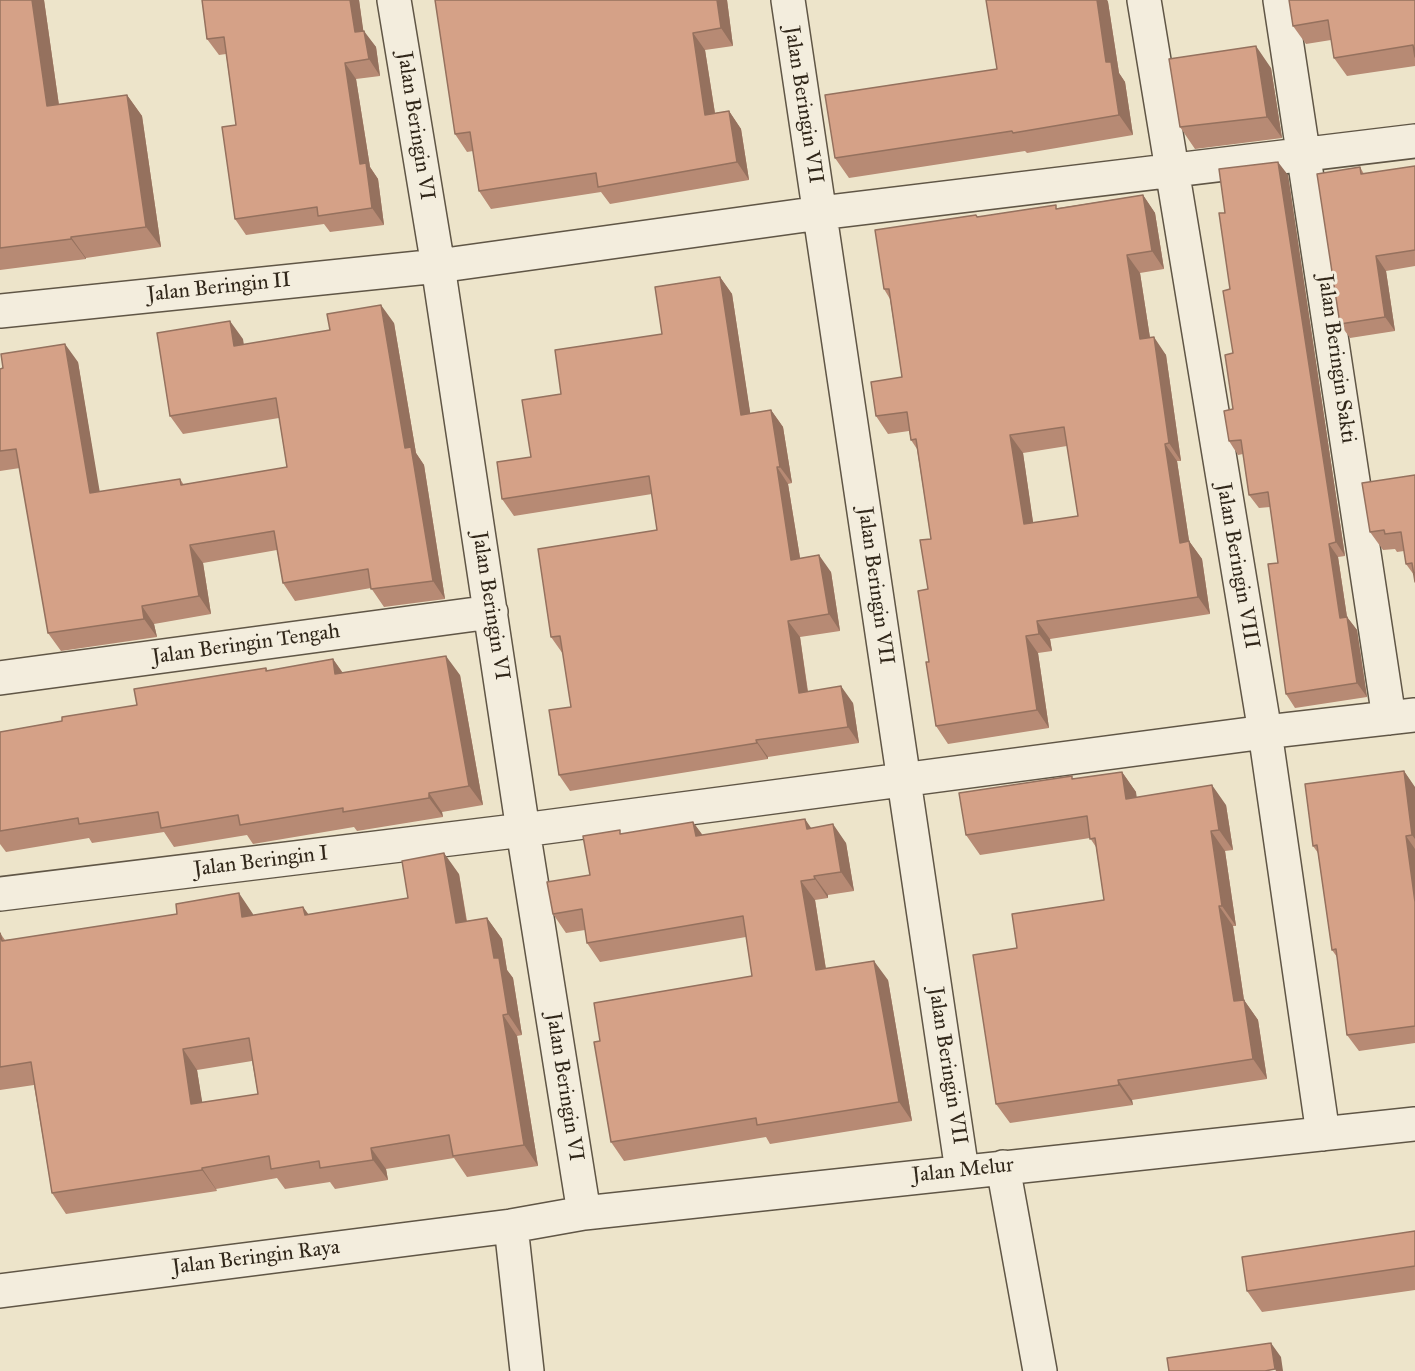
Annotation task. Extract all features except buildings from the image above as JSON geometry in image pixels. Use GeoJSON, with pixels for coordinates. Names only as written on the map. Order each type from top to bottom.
{"type":"FeatureCollection","features":[{"type":"Feature","properties":{"kind":"street","name":"Jalan Beringin VI"},"geometry":{"type":"LineString","coordinates":[[394,0],[438,266],[523,830],[584,1213]]}},
{"type":"Feature","properties":{"kind":"street","name":"Jalan Beringin VII"},"geometry":{"type":"LineString","coordinates":[[788,0],[962,1171]]}},
{"type":"Feature","properties":{"kind":"street","name":"Jalan Beringin VIII"},"geometry":{"type":"LineString","coordinates":[[1144,0],[1265,732],[1323,1134]]}},
{"type":"Feature","properties":{"kind":"street","name":"Jalan Beringin Sakti"},"geometry":{"type":"LineString","coordinates":[[1281,0],[1305,154],[1402,717]]}},
{"type":"Feature","properties":{"kind":"street","name":"Jalan Beringin II"},"geometry":{"type":"LineString","coordinates":[[0,311],[438,266],[820,213],[1415,141]]}},
{"type":"Feature","properties":{"kind":"street","name":"Jalan Beringin Tengah"},"geometry":{"type":"LineString","coordinates":[[0,678],[491,612]]}},
{"type":"Feature","properties":{"kind":"street","name":"Jalan Beringin I"},"geometry":{"type":"LineString","coordinates":[[0,894],[523,830],[1265,732],[1402,717]]}},
{"type":"Feature","properties":{"kind":"street","name":"Jalan Melur"},"geometry":{"type":"LineString","coordinates":[[511,1226],[584,1213],[1415,1124]]}},
{"type":"Feature","properties":{"kind":"street"},"geometry":{"type":"LineString","coordinates":[[1003,1167],[1041,1370]]}},
{"type":"Feature","properties":{"kind":"street"},"geometry":{"type":"LineString","coordinates":[[511,1226],[527,1371]]}},
{"type":"Feature","properties":{"kind":"street","name":"Jalan Beringin Raya"},"geometry":{"type":"LineString","coordinates":[[0,1291],[511,1226]]}}]}
